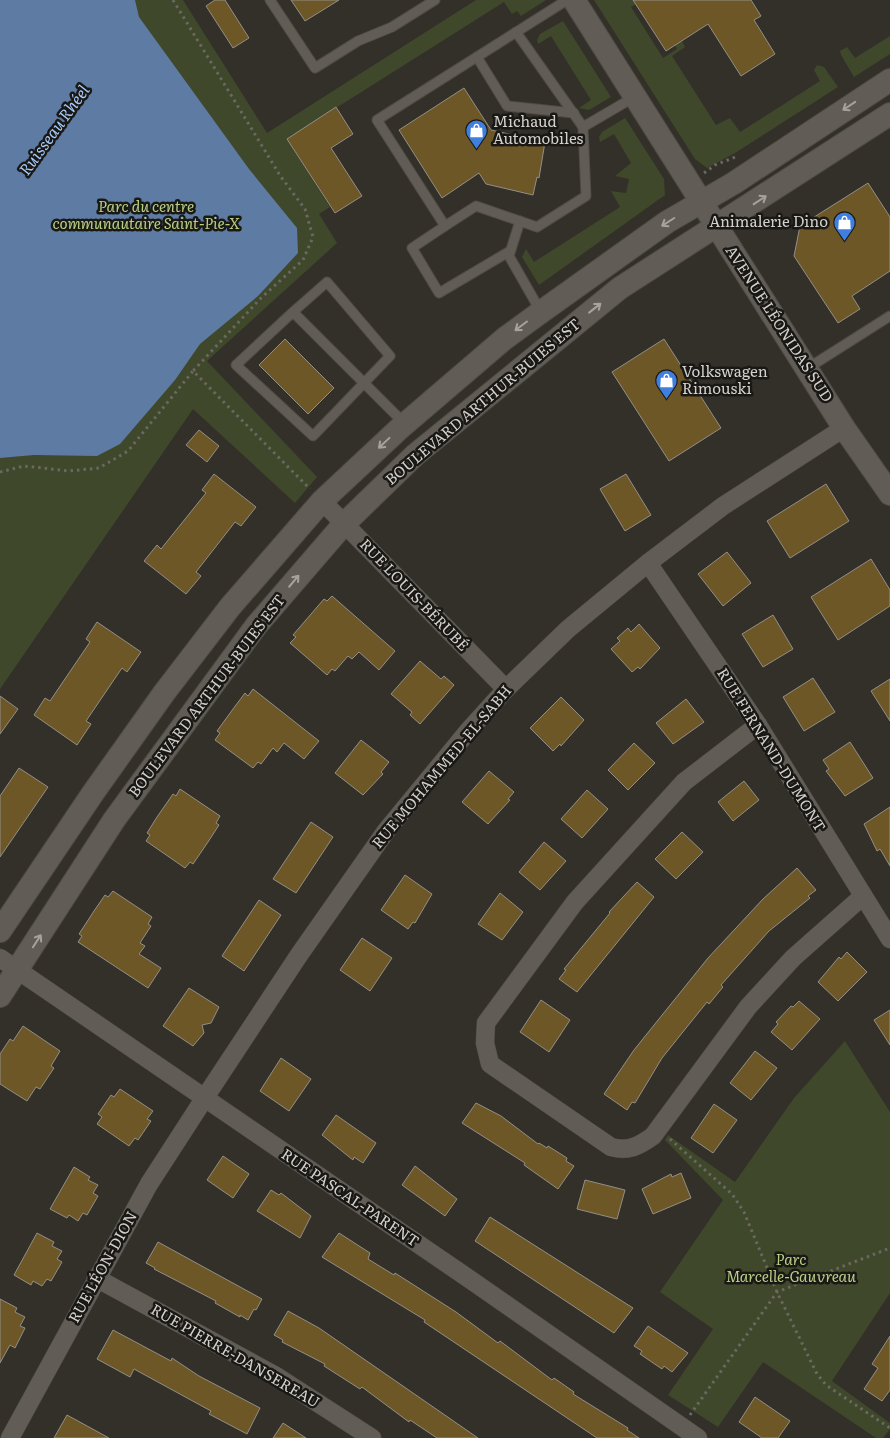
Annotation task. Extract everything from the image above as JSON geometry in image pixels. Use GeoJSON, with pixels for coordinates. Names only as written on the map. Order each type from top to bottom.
{"type":"FeatureCollection","features":[{"type":"Feature","properties":{"kind":"street","name":"AVENUE LÉONIDAS SUD"},"geometry":{"type":"LineString","coordinates":[[574,0],[808,368],[844,428],[889,490]]}},
{"type":"Feature","properties":{"kind":"street","name":"BOULEVARD ARTHUR-BUIES EST"},"geometry":{"type":"LineString","coordinates":[[0,931],[93,792],[164,693],[230,607],[322,501],[405,424],[504,340],[606,263],[667,222],[734,183],[890,80]]}},
{"type":"Feature","properties":{"kind":"street","name":"BOULEVARD ARTHUR-BUIES EST"},"geometry":{"type":"LineString","coordinates":[[0,996],[8,965],[256,626],[343,525],[415,455],[523,365],[620,288],[890,114]]}},
{"type":"Feature","properties":{"kind":"street","name":"RUE MOHAMMED-EL-SABH"},"geometry":{"type":"LineString","coordinates":[[204,1099],[299,956],[386,831],[506,689],[568,630],[648,563],[723,506],[844,428]]}},
{"type":"Feature","properties":{"kind":"street","name":"RUE LOUIS-BÉRUBÉ"},"geometry":{"type":"LineString","coordinates":[[322,501],[343,525],[506,689]]}},
{"type":"Feature","properties":{"kind":"street","name":"RUE FERNAND-DUMONT"},"geometry":{"type":"LineString","coordinates":[[648,563],[758,725],[890,939]]}},
{"type":"Feature","properties":{"kind":"street"},"geometry":{"type":"LineString","coordinates":[[758,725],[684,782],[575,902],[486,1023],[485,1043],[490,1064],[611,1148],[622,1150],[637,1147],[653,1136],[748,1007],[793,958],[863,896]]}},
{"type":"Feature","properties":{"kind":"street","name":"RUE PASCAL-PARENT"},"geometry":{"type":"LineString","coordinates":[[8,965],[465,1276],[679,1433],[698,1438]]}},
{"type":"Feature","properties":{"kind":"street","name":"RUE LÉON-DION"},"geometry":{"type":"LineString","coordinates":[[10,1438],[149,1184],[204,1099]]}},
{"type":"Feature","properties":{"kind":"street","name":"RUE PIERRE-DANSEREAU"},"geometry":{"type":"LineString","coordinates":[[96,1278],[276,1376],[372,1438]]}},
{"type":"Feature","properties":{"kind":"lane"},"geometry":{"type":"LineString","coordinates":[[270,0],[315,68],[358,41],[392,27],[435,0]]}},
{"type":"Feature","properties":{"kind":"lane"},"geometry":{"type":"LineString","coordinates":[[445,226],[377,120],[567,0]]}},
{"type":"Feature","properties":{"kind":"lane"},"geometry":{"type":"LineString","coordinates":[[510,251],[439,293],[412,248],[476,206],[537,227],[586,196],[583,127],[516,32]]}},
{"type":"Feature","properties":{"kind":"lane"},"geometry":{"type":"LineString","coordinates":[[477,57],[507,106],[574,113]]}},
{"type":"Feature","properties":{"kind":"lane"},"geometry":{"type":"LineString","coordinates":[[583,127],[636,96]]}},
{"type":"Feature","properties":{"kind":"lane"},"geometry":{"type":"LineString","coordinates":[[520,221],[509,256],[541,312]]}},
{"type":"Feature","properties":{"kind":"lane"},"geometry":{"type":"LineString","coordinates":[[327,282],[390,356],[313,436],[236,365],[293,312],[327,282]]}},
{"type":"Feature","properties":{"kind":"lane"},"geometry":{"type":"LineString","coordinates":[[293,312],[405,424]]}},
{"type":"Feature","properties":{"kind":"lane"},"geometry":{"type":"LineString","coordinates":[[808,368],[890,316]]}},
{"type":"Feature","properties":{"kind":"path"},"geometry":{"type":"LineString","coordinates":[[0,472],[24,466],[69,471],[99,468],[128,451],[193,370],[255,304],[302,260],[313,237],[305,209],[281,177],[173,0]]}},
{"type":"Feature","properties":{"kind":"path"},"geometry":{"type":"LineString","coordinates":[[193,370],[322,501]]}},
{"type":"Feature","properties":{"kind":"path"},"geometry":{"type":"LineString","coordinates":[[658,1129],[732,1194],[744,1212],[777,1292],[805,1352],[826,1385],[890,1428]]}},
{"type":"Feature","properties":{"kind":"path"},"geometry":{"type":"LineString","coordinates":[[679,1433],[718,1373],[777,1292],[890,1248]]}},
{"type":"Feature","properties":{"kind":"green space","name":"Parc du centre communautaire Saint-Pie-X"},"geometry":{"type":"Polygon","coordinates":[[[0,0],[183,0],[267,133],[476,0],[546,0],[521,16],[517,11],[512,14],[504,2],[287,139],[330,207],[319,214],[337,243],[207,361],[317,477],[295,503],[193,409],[0,689],[0,0]]]}},
{"type":"Feature","properties":{"kind":"green space"},"geometry":{"type":"Polygon","coordinates":[[[594,0],[633,0],[636,4],[631,7],[663,58],[677,49],[675,45],[682,41],[685,47],[672,56],[716,125],[730,118],[740,132],[820,81],[814,70],[817,65],[824,67],[838,87],[735,153],[707,168],[695,159],[594,0]]]}},
{"type":"Feature","properties":{"kind":"green space"},"geometry":{"type":"Polygon","coordinates":[[[563,21],[611,97],[589,110],[579,108],[591,100],[551,36],[538,44],[537,40],[540,34],[563,21]]]}},
{"type":"Feature","properties":{"kind":"green space"},"geometry":{"type":"Polygon","coordinates":[[[890,36],[890,54],[854,77],[840,51],[847,47],[855,58],[890,36]]]}},
{"type":"Feature","properties":{"kind":"green space"},"geometry":{"type":"Polygon","coordinates":[[[625,118],[664,179],[665,195],[539,285],[522,257],[526,249],[534,262],[620,207],[611,191],[626,193],[629,179],[615,176],[631,163],[614,134],[600,142],[599,137],[602,132],[625,118]]]}},
{"type":"Feature","properties":{"kind":"green space","name":"Parc Marcelle-Gauvreau"},"geometry":{"type":"Polygon","coordinates":[[[845,1041],[890,1112],[890,1293],[832,1381],[890,1423],[890,1429],[883,1438],[876,1438],[763,1362],[718,1427],[668,1395],[713,1329],[660,1292],[723,1200],[665,1140],[668,1135],[735,1182],[794,1098],[845,1041]]]}},
{"type":"Feature","properties":{"kind":"water","name":"Parc du centre communautaire Saint-Pie-X"},"geometry":{"type":"Polygon","coordinates":[[[0,0],[135,0],[139,17],[249,169],[297,228],[298,253],[258,296],[200,344],[175,380],[120,444],[97,456],[34,455],[0,458],[0,0]]]}},
{"type":"Feature","properties":{"kind":"building"},"geometry":{"type":"Polygon","coordinates":[[[215,0],[225,0],[249,38],[233,48],[206,6],[215,0]]]}},
{"type":"Feature","properties":{"kind":"building"},"geometry":{"type":"Polygon","coordinates":[[[291,0],[339,0],[305,21],[291,0]]]}},
{"type":"Feature","properties":{"kind":"building"},"geometry":{"type":"Polygon","coordinates":[[[633,0],[751,0],[761,16],[754,20],[775,54],[741,76],[708,24],[666,51],[633,0]]]}},
{"type":"Feature","properties":{"kind":"building","name":"Michaud Automobiles"},"geometry":{"type":"Polygon","coordinates":[[[464,88],[491,130],[545,142],[539,178],[537,177],[533,195],[486,184],[479,173],[442,198],[399,130],[464,88]]]}},
{"type":"Feature","properties":{"kind":"building"},"geometry":{"type":"Polygon","coordinates":[[[336,107],[353,134],[331,148],[362,196],[335,213],[287,139],[336,107]]]}},
{"type":"Feature","properties":{"kind":"building","name":"Animalerie Dino"},"geometry":{"type":"Polygon","coordinates":[[[868,183],[890,217],[890,271],[852,296],[860,309],[838,323],[794,256],[800,226],[868,183]]]}},
{"type":"Feature","properties":{"kind":"building"},"geometry":{"type":"Polygon","coordinates":[[[285,339],[334,388],[308,414],[259,365],[285,339]]]}},
{"type":"Feature","properties":{"kind":"building","name":"Volkswagen Rimouski"},"geometry":{"type":"Polygon","coordinates":[[[664,339],[721,428],[669,461],[612,372],[664,339]]]}},
{"type":"Feature","properties":{"kind":"building"},"geometry":{"type":"Polygon","coordinates":[[[199,430],[219,446],[207,462],[186,445],[199,430]]]}},
{"type":"Feature","properties":{"kind":"building"},"geometry":{"type":"Polygon","coordinates":[[[214,474],[256,507],[241,526],[235,522],[196,572],[201,576],[186,594],[144,561],[157,545],[161,549],[206,493],[202,490],[214,474]]]}},
{"type":"Feature","properties":{"kind":"building"},"geometry":{"type":"Polygon","coordinates":[[[626,474],[651,515],[625,531],[600,489],[626,474]]]}},
{"type":"Feature","properties":{"kind":"building"},"geometry":{"type":"Polygon","coordinates":[[[826,484],[849,521],[790,558],[767,521],[826,484]]]}},
{"type":"Feature","properties":{"kind":"building"},"geometry":{"type":"Polygon","coordinates":[[[727,552],[751,583],[723,606],[698,574],[727,552]]]}},
{"type":"Feature","properties":{"kind":"building"},"geometry":{"type":"Polygon","coordinates":[[[871,559],[890,590],[890,606],[838,640],[811,597],[871,559]]]}},
{"type":"Feature","properties":{"kind":"building"},"geometry":{"type":"Polygon","coordinates":[[[332,596],[395,651],[379,670],[359,652],[352,659],[348,656],[335,671],[332,669],[327,675],[290,643],[296,637],[293,635],[324,599],[327,601],[332,596]]]}},
{"type":"Feature","properties":{"kind":"building"},"geometry":{"type":"Polygon","coordinates":[[[773,615],[793,649],[763,667],[742,634],[773,615]]]}},
{"type":"Feature","properties":{"kind":"building"},"geometry":{"type":"Polygon","coordinates":[[[97,622],[141,652],[127,672],[122,668],[86,721],[91,724],[77,745],[34,715],[45,698],[50,701],[90,642],[86,639],[97,622]]]}},
{"type":"Feature","properties":{"kind":"building"},"geometry":{"type":"Polygon","coordinates":[[[639,624],[660,648],[640,669],[638,667],[632,672],[611,649],[620,641],[617,638],[628,628],[631,632],[639,624]]]}},
{"type":"Feature","properties":{"kind":"building"},"geometry":{"type":"Polygon","coordinates":[[[420,661],[441,679],[444,676],[454,685],[420,724],[410,715],[412,712],[391,694],[420,661]]]}},
{"type":"Feature","properties":{"kind":"building"},"geometry":{"type":"Polygon","coordinates":[[[813,678],[835,712],[804,731],[783,697],[813,678]]]}},
{"type":"Feature","properties":{"kind":"building"},"geometry":{"type":"Polygon","coordinates":[[[890,679],[890,721],[871,691],[890,679]]]}},
{"type":"Feature","properties":{"kind":"building"},"geometry":{"type":"Polygon","coordinates":[[[253,689],[319,741],[304,759],[284,743],[277,752],[273,748],[261,764],[258,762],[253,768],[215,740],[220,733],[217,731],[233,709],[245,693],[248,696],[253,689]]]}},
{"type":"Feature","properties":{"kind":"building"},"geometry":{"type":"Polygon","coordinates":[[[0,696],[18,709],[0,734],[0,696]]]}},
{"type":"Feature","properties":{"kind":"building"},"geometry":{"type":"Polygon","coordinates":[[[561,697],[584,720],[561,746],[560,744],[553,751],[530,728],[561,697]]]}},
{"type":"Feature","properties":{"kind":"building"},"geometry":{"type":"Polygon","coordinates":[[[686,699],[704,722],[673,744],[656,723],[686,699]]]}},
{"type":"Feature","properties":{"kind":"building"},"geometry":{"type":"Polygon","coordinates":[[[361,740],[389,762],[381,772],[383,774],[363,795],[335,773],[361,740]]]}},
{"type":"Feature","properties":{"kind":"building"},"geometry":{"type":"Polygon","coordinates":[[[850,742],[873,778],[845,796],[826,771],[829,769],[823,760],[850,742]]]}},
{"type":"Feature","properties":{"kind":"building"},"geometry":{"type":"Polygon","coordinates":[[[634,743],[655,763],[628,790],[608,770],[634,743]]]}},
{"type":"Feature","properties":{"kind":"building"},"geometry":{"type":"Polygon","coordinates":[[[19,768],[48,787],[0,857],[0,796],[19,768]]]}},
{"type":"Feature","properties":{"kind":"building"},"geometry":{"type":"Polygon","coordinates":[[[489,771],[514,792],[508,799],[510,800],[488,824],[462,802],[489,771]]]}},
{"type":"Feature","properties":{"kind":"building"},"geometry":{"type":"Polygon","coordinates":[[[744,781],[759,800],[733,821],[718,802],[744,781]]]}},
{"type":"Feature","properties":{"kind":"building"},"geometry":{"type":"Polygon","coordinates":[[[180,789],[220,816],[216,823],[219,825],[208,842],[193,864],[190,862],[185,868],[146,841],[150,835],[147,833],[157,817],[173,794],[176,796],[180,789]]]}},
{"type":"Feature","properties":{"kind":"building"},"geometry":{"type":"Polygon","coordinates":[[[587,790],[608,809],[582,838],[561,819],[587,790]]]}},
{"type":"Feature","properties":{"kind":"building"},"geometry":{"type":"Polygon","coordinates":[[[890,807],[890,866],[880,849],[877,851],[864,824],[890,807]]]}},
{"type":"Feature","properties":{"kind":"building"},"geometry":{"type":"Polygon","coordinates":[[[311,822],[333,837],[296,893],[273,879],[311,822]]]}},
{"type":"Feature","properties":{"kind":"building"},"geometry":{"type":"Polygon","coordinates":[[[682,832],[703,852],[676,879],[655,859],[682,832]]]}},
{"type":"Feature","properties":{"kind":"building"},"geometry":{"type":"Polygon","coordinates":[[[544,842],[566,861],[540,890],[519,872],[544,842]]]}},
{"type":"Feature","properties":{"kind":"building"},"geometry":{"type":"Polygon","coordinates":[[[797,868],[816,890],[808,896],[810,898],[769,931],[721,985],[723,987],[709,1004],[707,1002],[662,1058],[635,1103],[632,1102],[627,1110],[604,1094],[634,1050],[708,958],[763,899],[797,868]]]}},
{"type":"Feature","properties":{"kind":"building"},"geometry":{"type":"Polygon","coordinates":[[[405,875],[432,894],[415,923],[413,922],[408,929],[381,910],[405,875]]]}},
{"type":"Feature","properties":{"kind":"building"},"geometry":{"type":"Polygon","coordinates":[[[637,882],[654,897],[577,992],[559,979],[566,970],[564,969],[609,912],[637,882]]]}},
{"type":"Feature","properties":{"kind":"building"},"geometry":{"type":"Polygon","coordinates":[[[113,891],[152,917],[148,924],[151,926],[140,943],[145,946],[139,954],[161,968],[148,988],[78,942],[82,936],[79,934],[94,911],[105,895],[108,897],[113,891]]]}},
{"type":"Feature","properties":{"kind":"building"},"geometry":{"type":"Polygon","coordinates":[[[500,893],[523,912],[502,940],[478,924],[500,893]]]}},
{"type":"Feature","properties":{"kind":"building"},"geometry":{"type":"Polygon","coordinates":[[[259,900],[281,915],[244,971],[222,956],[259,900]]]}},
{"type":"Feature","properties":{"kind":"building"},"geometry":{"type":"Polygon","coordinates":[[[362,938],[392,958],[370,991],[340,970],[362,938]]]}},
{"type":"Feature","properties":{"kind":"building"},"geometry":{"type":"Polygon","coordinates":[[[847,952],[867,972],[838,1001],[818,982],[839,957],[841,959],[847,952]]]}},
{"type":"Feature","properties":{"kind":"building"},"geometry":{"type":"Polygon","coordinates":[[[189,988],[219,1007],[211,1023],[202,1025],[204,1033],[193,1046],[163,1026],[189,988]]]}},
{"type":"Feature","properties":{"kind":"building"},"geometry":{"type":"Polygon","coordinates":[[[541,1000],[570,1020],[549,1052],[520,1032],[541,1000]]]}},
{"type":"Feature","properties":{"kind":"building"},"geometry":{"type":"Polygon","coordinates":[[[799,1001],[820,1019],[792,1050],[771,1032],[778,1024],[776,1022],[791,1006],[793,1007],[799,1001]]]}},
{"type":"Feature","properties":{"kind":"building"},"geometry":{"type":"Polygon","coordinates":[[[890,1010],[890,1045],[874,1020],[890,1010]]]}},
{"type":"Feature","properties":{"kind":"building"},"geometry":{"type":"Polygon","coordinates":[[[23,1026],[60,1051],[51,1066],[54,1068],[40,1089],[36,1087],[27,1101],[0,1084],[0,1054],[10,1039],[13,1041],[23,1026]]]}},
{"type":"Feature","properties":{"kind":"building"},"geometry":{"type":"Polygon","coordinates":[[[755,1051],[777,1068],[751,1100],[730,1083],[755,1051]]]}},
{"type":"Feature","properties":{"kind":"building"},"geometry":{"type":"Polygon","coordinates":[[[281,1058],[311,1079],[289,1111],[260,1091],[281,1058]]]}},
{"type":"Feature","properties":{"kind":"building"},"geometry":{"type":"Polygon","coordinates":[[[120,1089],[153,1111],[147,1119],[151,1121],[138,1140],[135,1138],[129,1146],[97,1124],[102,1117],[98,1114],[111,1095],[114,1097],[120,1089]]]}},
{"type":"Feature","properties":{"kind":"building"},"geometry":{"type":"Polygon","coordinates":[[[476,1103],[501,1116],[538,1144],[547,1148],[548,1146],[567,1158],[566,1161],[574,1166],[558,1189],[524,1165],[525,1163],[462,1123],[476,1103]]]}},
{"type":"Feature","properties":{"kind":"building"},"geometry":{"type":"Polygon","coordinates":[[[714,1104],[737,1120],[713,1153],[691,1138],[714,1104]]]}},
{"type":"Feature","properties":{"kind":"building"},"geometry":{"type":"Polygon","coordinates":[[[336,1115],[376,1143],[363,1163],[354,1157],[353,1160],[322,1135],[336,1115]]]}},
{"type":"Feature","properties":{"kind":"building"},"geometry":{"type":"Polygon","coordinates":[[[223,1156],[249,1174],[233,1198],[207,1180],[223,1156]]]}},
{"type":"Feature","properties":{"kind":"building"},"geometry":{"type":"Polygon","coordinates":[[[415,1166],[457,1199],[445,1216],[402,1185],[415,1166]]]}},
{"type":"Feature","properties":{"kind":"building"},"geometry":{"type":"Polygon","coordinates":[[[74,1167],[90,1177],[88,1180],[98,1185],[93,1193],[98,1196],[87,1215],[83,1213],[78,1221],[69,1215],[67,1218],[50,1209],[74,1167]]]}},
{"type":"Feature","properties":{"kind":"building"},"geometry":{"type":"Polygon","coordinates":[[[681,1173],[691,1198],[653,1214],[642,1189],[671,1174],[672,1177],[681,1173]]]}},
{"type":"Feature","properties":{"kind":"building"},"geometry":{"type":"Polygon","coordinates":[[[585,1180],[625,1190],[617,1219],[577,1209],[585,1180]]]}},
{"type":"Feature","properties":{"kind":"building"},"geometry":{"type":"Polygon","coordinates":[[[271,1190],[279,1195],[281,1193],[311,1216],[300,1238],[257,1211],[271,1190]]]}},
{"type":"Feature","properties":{"kind":"building"},"geometry":{"type":"Polygon","coordinates":[[[490,1217],[633,1308],[614,1333],[475,1241],[490,1217]]]}},
{"type":"Feature","properties":{"kind":"building"},"geometry":{"type":"Polygon","coordinates":[[[37,1233],[54,1242],[52,1246],[62,1251],[57,1259],[62,1262],[51,1281],[47,1279],[42,1286],[33,1281],[31,1285],[14,1275],[37,1233]]]}},
{"type":"Feature","properties":{"kind":"building"},"geometry":{"type":"Polygon","coordinates":[[[339,1233],[370,1253],[368,1259],[394,1275],[395,1273],[456,1312],[498,1343],[500,1341],[552,1380],[554,1378],[574,1392],[573,1394],[628,1428],[627,1430],[639,1438],[597,1438],[424,1322],[425,1320],[322,1257],[339,1233]]]}},
{"type":"Feature","properties":{"kind":"building"},"geometry":{"type":"Polygon","coordinates":[[[158,1242],[262,1299],[256,1310],[254,1309],[248,1320],[240,1315],[240,1317],[215,1303],[216,1301],[154,1269],[146,1263],[158,1242]]]}},
{"type":"Feature","properties":{"kind":"building"},"geometry":{"type":"Polygon","coordinates":[[[0,1299],[17,1308],[15,1312],[25,1317],[20,1326],[25,1328],[15,1348],[10,1345],[0,1363],[0,1299]]]}},
{"type":"Feature","properties":{"kind":"building"},"geometry":{"type":"Polygon","coordinates":[[[288,1311],[319,1328],[478,1438],[437,1438],[410,1420],[409,1422],[362,1387],[360,1389],[324,1366],[325,1364],[282,1342],[283,1340],[274,1335],[288,1311]]]}},
{"type":"Feature","properties":{"kind":"building"},"geometry":{"type":"Polygon","coordinates":[[[648,1326],[688,1353],[672,1372],[664,1366],[662,1369],[640,1354],[642,1351],[634,1346],[648,1326]]]}},
{"type":"Feature","properties":{"kind":"building"},"geometry":{"type":"Polygon","coordinates":[[[113,1330],[171,1361],[172,1358],[199,1376],[260,1408],[247,1434],[209,1414],[211,1411],[134,1369],[130,1377],[97,1359],[113,1330]]]}},
{"type":"Feature","properties":{"kind":"building"},"geometry":{"type":"Polygon","coordinates":[[[890,1336],[890,1390],[882,1401],[864,1389],[878,1368],[872,1364],[890,1336]]]}},
{"type":"Feature","properties":{"kind":"building"},"geometry":{"type":"Polygon","coordinates":[[[755,1397],[790,1421],[778,1438],[762,1438],[739,1422],[755,1397]]]}},
{"type":"Feature","properties":{"kind":"building"},"geometry":{"type":"Polygon","coordinates":[[[67,1415],[109,1438],[54,1438],[67,1415]]]}},
{"type":"Feature","properties":{"kind":"building"},"geometry":{"type":"Polygon","coordinates":[[[283,1423],[306,1438],[273,1438],[283,1423]]]}},
{"type":"Feature","properties":{"kind":"place","name":"Michaud Automobiles"},"geometry":{"type":"Point","coordinates":[477,150]}},
{"type":"Feature","properties":{"kind":"place","name":"Animalerie Dino"},"geometry":{"type":"Point","coordinates":[844,241]}},
{"type":"Feature","properties":{"kind":"place","name":"Volkswagen Rimouski"},"geometry":{"type":"Point","coordinates":[666,400]}},
{"type":"Feature","properties":{"kind":"water label","name":"Ruisseau Rhéel"},"geometry":{"type":"Point","coordinates":[54,130]}}]}
